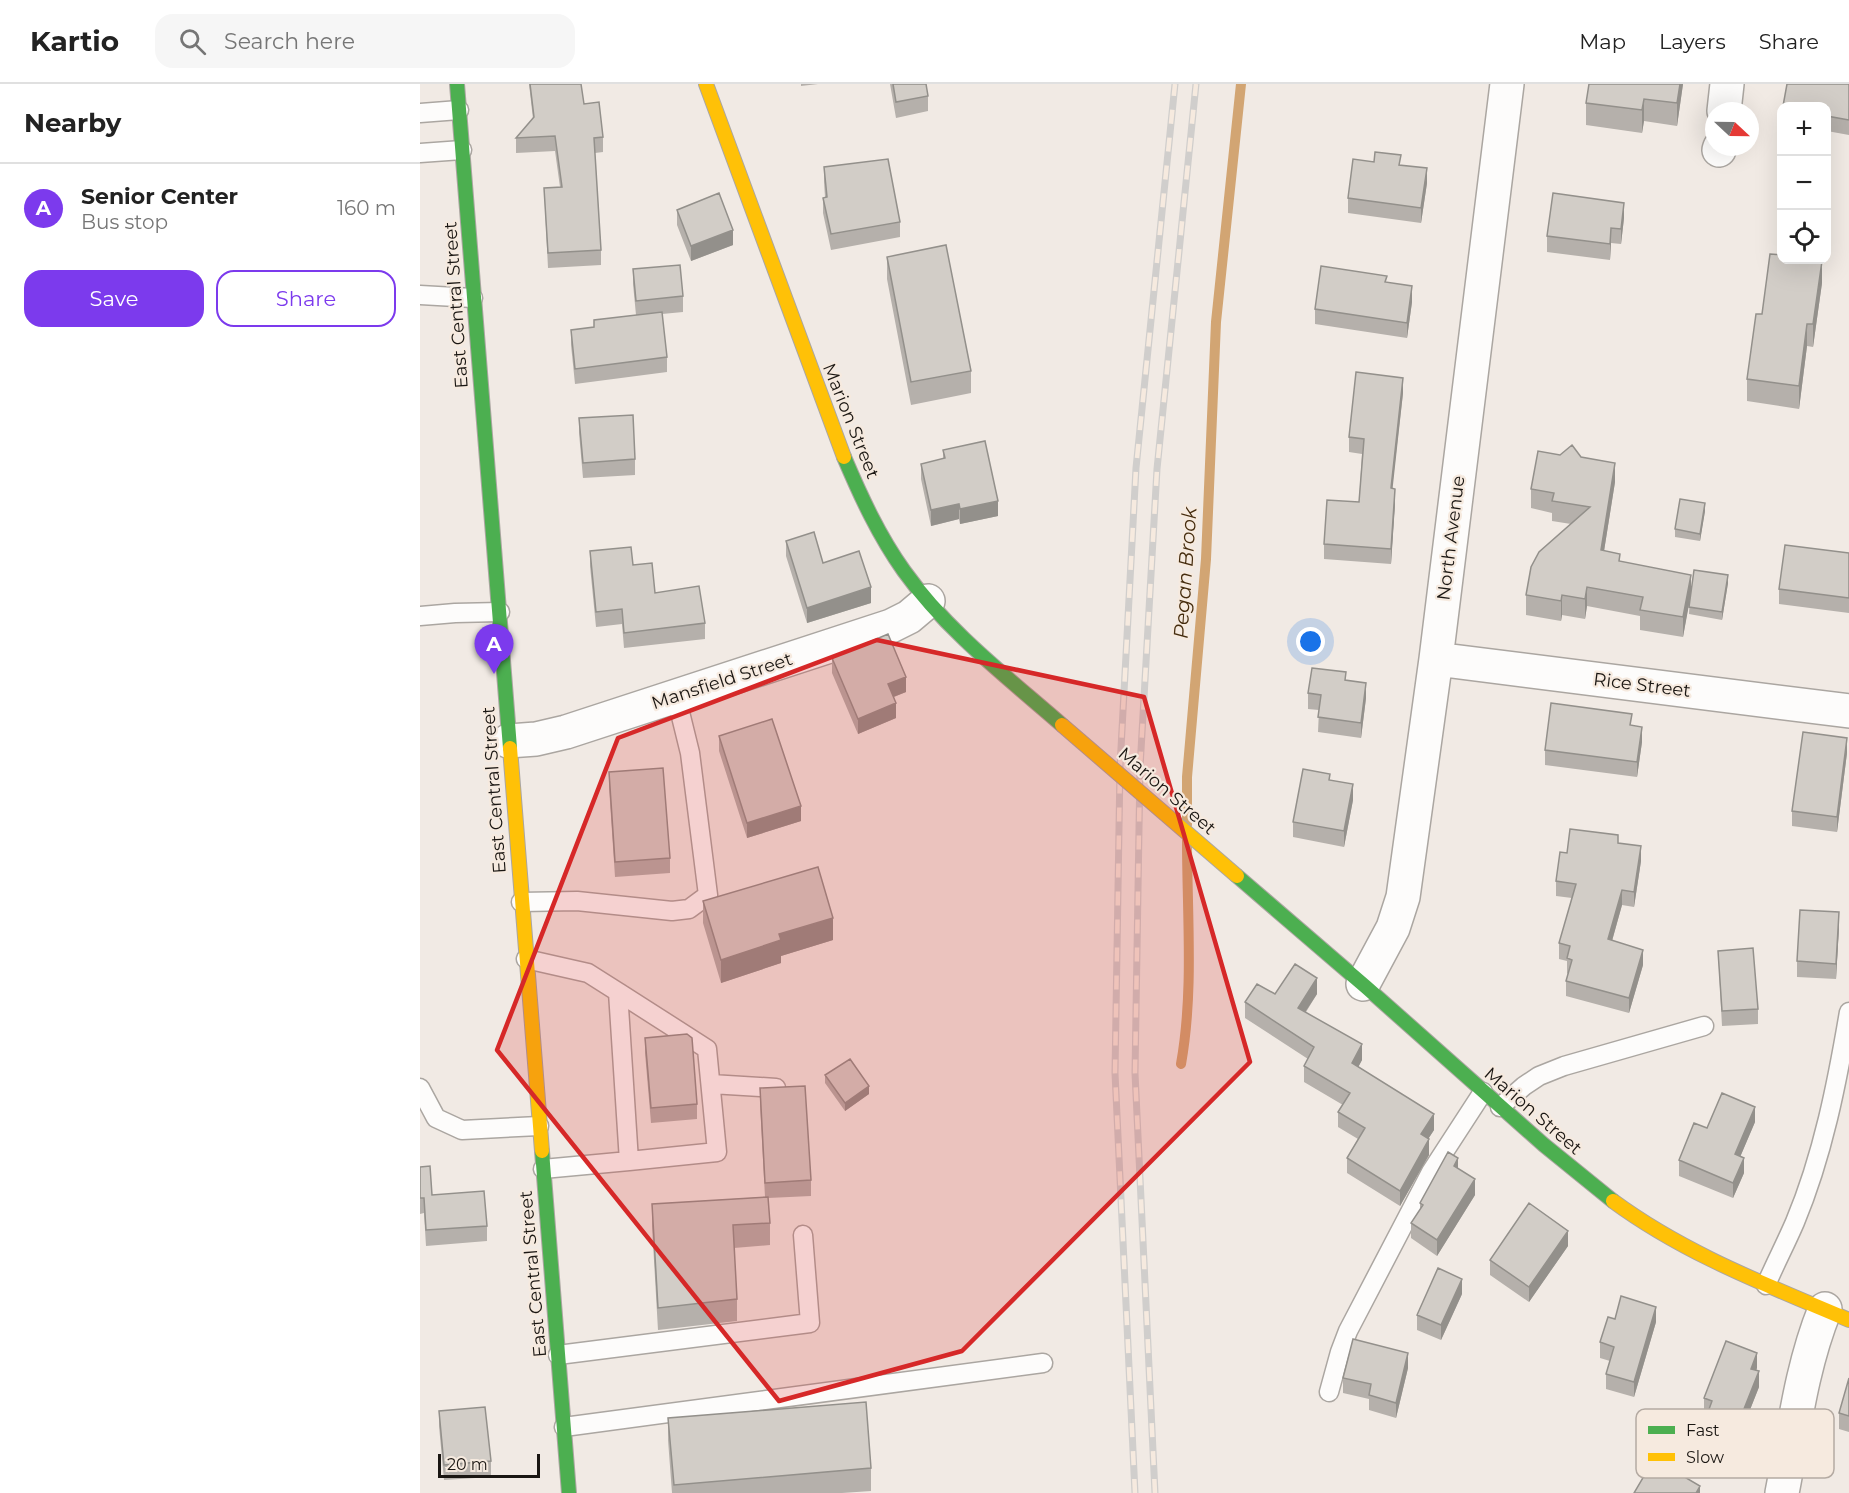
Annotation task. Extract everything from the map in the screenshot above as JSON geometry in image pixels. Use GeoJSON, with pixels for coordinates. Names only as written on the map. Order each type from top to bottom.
{"type":"FeatureCollection","features":[{"type":"Feature","properties":{"kind":"street","name":"East Central Street"},"geometry":{"type":"LineString","coordinates":[[457,84],[569,1493]]}},
{"type":"Feature","properties":{"kind":"street","name":"Marion Street"},"geometry":{"type":"LineString","coordinates":[[706,84],[848,466],[884,541],[904,573],[928,601],[979,651],[1062,725],[1363,984],[1500,1107],[1606,1195],[1653,1228],[1707,1259],[1837,1314]]}},
{"type":"Feature","properties":{"kind":"street","name":"North Avenue"},"geometry":{"type":"LineString","coordinates":[[1363,984],[1393,928],[1403,897],[1436,659],[1507,84]]}},
{"type":"Feature","properties":{"kind":"street"},"geometry":{"type":"LineString","coordinates":[[1725,102],[1727,84]]}},
{"type":"Feature","properties":{"kind":"street","name":"Mansfield Street"},"geometry":{"type":"LineString","coordinates":[[508,741],[537,739],[566,732],[891,626],[909,617],[928,601]]}},
{"type":"Feature","properties":{"kind":"street","name":"Rice Street"},"geometry":{"type":"LineString","coordinates":[[1436,659],[1849,711]]}},
{"type":"Feature","properties":{"kind":"street"},"geometry":{"type":"LineString","coordinates":[[1798,1409],[1814,1336],[1837,1314]]}},
{"type":"Feature","properties":{"kind":"street"},"geometry":{"type":"LineString","coordinates":[[1782,1493],[1785,1478]]}},
{"type":"Feature","properties":{"kind":"lane"},"geometry":{"type":"LineString","coordinates":[[420,113],[459,110]]}},
{"type":"Feature","properties":{"kind":"lane"},"geometry":{"type":"LineString","coordinates":[[420,153],[462,150]]}},
{"type":"Feature","properties":{"kind":"lane"},"geometry":{"type":"LineString","coordinates":[[420,295],[473,298]]}},
{"type":"Feature","properties":{"kind":"lane"},"geometry":{"type":"LineString","coordinates":[[420,616],[500,612]]}},
{"type":"Feature","properties":{"kind":"lane"},"geometry":{"type":"LineString","coordinates":[[521,902],[577,901],[672,911],[689,909],[708,895],[690,753],[676,696]]}},
{"type":"Feature","properties":{"kind":"lane"},"geometry":{"type":"LineString","coordinates":[[526,959],[588,973],[707,1049],[717,1152],[543,1169]]}},
{"type":"Feature","properties":{"kind":"lane"},"geometry":{"type":"LineString","coordinates":[[618,992],[628,1161]]}},
{"type":"Feature","properties":{"kind":"lane"},"geometry":{"type":"LineString","coordinates":[[1766,1285],[1795,1221],[1814,1169],[1839,1072],[1849,1012]]}},
{"type":"Feature","properties":{"kind":"lane"},"geometry":{"type":"LineString","coordinates":[[1500,1107],[1539,1076],[1564,1066],[1704,1026]]}},
{"type":"Feature","properties":{"kind":"lane"},"geometry":{"type":"LineString","coordinates":[[711,1084],[776,1088]]}},
{"type":"Feature","properties":{"kind":"lane"},"geometry":{"type":"LineString","coordinates":[[420,1088],[436,1118],[462,1130],[539,1126]]}},
{"type":"Feature","properties":{"kind":"lane"},"geometry":{"type":"LineString","coordinates":[[1329,1392],[1348,1331],[1431,1172],[1483,1092]]}},
{"type":"Feature","properties":{"kind":"lane"},"geometry":{"type":"LineString","coordinates":[[558,1355],[810,1323],[803,1235]]}},
{"type":"Feature","properties":{"kind":"lane"},"geometry":{"type":"LineString","coordinates":[[564,1427],[1043,1363]]}},
{"type":"Feature","properties":{"kind":"highlighted area"},"geometry":{"type":"Polygon","coordinates":[[[877,640],[1144,697],[1250,1062],[962,1351],[779,1401],[497,1050],[618,738],[877,640]]]}},
{"type":"Feature","properties":{"kind":"building"},"geometry":{"type":"Polygon","coordinates":[[[530,84],[581,84],[584,104],[599,102],[603,137],[594,138],[601,250],[548,253],[544,188],[562,187],[555,136],[516,138],[534,117],[530,84]]]}},
{"type":"Feature","properties":{"kind":"building"},"geometry":{"type":"Polygon","coordinates":[[[893,84],[926,84],[928,96],[896,102],[893,84]]]}},
{"type":"Feature","properties":{"kind":"building"},"geometry":{"type":"Polygon","coordinates":[[[1589,84],[1680,84],[1677,103],[1644,99],[1642,110],[1586,103],[1589,84]]]}},
{"type":"Feature","properties":{"kind":"building"},"geometry":{"type":"Polygon","coordinates":[[[1787,84],[1849,84],[1849,120],[1831,117],[1831,102],[1784,102],[1787,84]]]}},
{"type":"Feature","properties":{"kind":"building"},"geometry":{"type":"Polygon","coordinates":[[[1375,152],[1401,155],[1399,165],[1427,168],[1421,208],[1348,198],[1353,159],[1374,162],[1375,152]]]}},
{"type":"Feature","properties":{"kind":"building"},"geometry":{"type":"Polygon","coordinates":[[[888,159],[900,222],[831,234],[823,198],[827,197],[824,167],[888,159]]]}},
{"type":"Feature","properties":{"kind":"building"},"geometry":{"type":"Polygon","coordinates":[[[719,193],[733,230],[691,246],[677,210],[719,193]]]}},
{"type":"Feature","properties":{"kind":"building"},"geometry":{"type":"Polygon","coordinates":[[[1553,193],[1624,203],[1621,229],[1611,228],[1610,244],[1547,236],[1553,193]]]}},
{"type":"Feature","properties":{"kind":"building"},"geometry":{"type":"Polygon","coordinates":[[[946,245],[971,371],[911,382],[887,257],[946,245]]]}},
{"type":"Feature","properties":{"kind":"building"},"geometry":{"type":"Polygon","coordinates":[[[1770,254],[1777,255],[1777,264],[1822,264],[1813,324],[1807,324],[1799,386],[1747,379],[1756,314],[1762,314],[1770,254]]]}},
{"type":"Feature","properties":{"kind":"building"},"geometry":{"type":"Polygon","coordinates":[[[680,265],[683,296],[636,301],[633,269],[680,265]]]}},
{"type":"Feature","properties":{"kind":"building"},"geometry":{"type":"Polygon","coordinates":[[[1321,266],[1387,276],[1385,282],[1412,286],[1407,323],[1315,309],[1321,266]]]}},
{"type":"Feature","properties":{"kind":"building"},"geometry":{"type":"Polygon","coordinates":[[[662,312],[667,357],[575,369],[571,330],[594,327],[594,320],[662,312]]]}},
{"type":"Feature","properties":{"kind":"building"},"geometry":{"type":"Polygon","coordinates":[[[1356,372],[1403,378],[1391,488],[1395,489],[1391,549],[1324,544],[1327,500],[1359,502],[1364,439],[1349,437],[1356,372]]]}},
{"type":"Feature","properties":{"kind":"building"},"geometry":{"type":"Polygon","coordinates":[[[633,415],[635,459],[583,463],[579,418],[633,415]]]}},
{"type":"Feature","properties":{"kind":"building"},"geometry":{"type":"Polygon","coordinates":[[[985,441],[998,501],[960,509],[959,504],[931,510],[921,464],[945,458],[943,450],[985,441]]]}},
{"type":"Feature","properties":{"kind":"building"},"geometry":{"type":"Polygon","coordinates":[[[1572,445],[1581,457],[1615,463],[1601,550],[1620,554],[1619,561],[1691,575],[1683,617],[1640,610],[1643,597],[1587,587],[1585,599],[1562,595],[1561,601],[1526,595],[1531,567],[1539,552],[1590,507],[1552,501],[1554,493],[1531,489],[1538,451],[1560,455],[1572,445]]]}},
{"type":"Feature","properties":{"kind":"building"},"geometry":{"type":"Polygon","coordinates":[[[1680,499],[1705,503],[1700,534],[1675,529],[1680,499]]]}},
{"type":"Feature","properties":{"kind":"building"},"geometry":{"type":"Polygon","coordinates":[[[814,532],[823,563],[859,551],[871,587],[807,608],[786,541],[814,532]]]}},
{"type":"Feature","properties":{"kind":"building"},"geometry":{"type":"Polygon","coordinates":[[[1785,545],[1849,553],[1849,598],[1779,589],[1785,545]]]}},
{"type":"Feature","properties":{"kind":"building"},"geometry":{"type":"Polygon","coordinates":[[[631,547],[633,565],[652,563],[655,593],[699,586],[705,623],[624,633],[622,609],[596,612],[590,551],[631,547]]]}},
{"type":"Feature","properties":{"kind":"building"},"geometry":{"type":"Polygon","coordinates":[[[1694,570],[1728,575],[1722,612],[1689,607],[1694,570]]]}},
{"type":"Feature","properties":{"kind":"building"},"geometry":{"type":"Polygon","coordinates":[[[888,634],[906,677],[888,684],[896,703],[858,719],[832,658],[888,634]]]}},
{"type":"Feature","properties":{"kind":"building"},"geometry":{"type":"Polygon","coordinates":[[[1312,668],[1346,672],[1345,680],[1366,683],[1361,723],[1318,717],[1321,695],[1308,693],[1312,668]]]}},
{"type":"Feature","properties":{"kind":"building"},"geometry":{"type":"Polygon","coordinates":[[[1551,703],[1632,714],[1630,725],[1642,727],[1637,762],[1545,750],[1551,703]]]}},
{"type":"Feature","properties":{"kind":"building"},"geometry":{"type":"Polygon","coordinates":[[[772,719],[801,806],[747,823],[719,736],[772,719]]]}},
{"type":"Feature","properties":{"kind":"building"},"geometry":{"type":"Polygon","coordinates":[[[1803,732],[1847,738],[1837,817],[1792,811],[1803,732]]]}},
{"type":"Feature","properties":{"kind":"building"},"geometry":{"type":"Polygon","coordinates":[[[663,768],[670,858],[615,862],[609,772],[663,768]]]}},
{"type":"Feature","properties":{"kind":"building"},"geometry":{"type":"Polygon","coordinates":[[[1303,769],[1330,774],[1329,780],[1353,784],[1344,831],[1293,822],[1303,769]]]}},
{"type":"Feature","properties":{"kind":"building"},"geometry":{"type":"Polygon","coordinates":[[[1570,829],[1618,835],[1618,843],[1641,846],[1634,892],[1622,890],[1608,939],[1643,950],[1629,998],[1566,981],[1572,960],[1567,958],[1570,946],[1559,943],[1576,884],[1556,881],[1560,852],[1567,853],[1570,829]]]}},
{"type":"Feature","properties":{"kind":"building"},"geometry":{"type":"Polygon","coordinates":[[[818,867],[833,918],[779,934],[781,940],[721,960],[703,901],[818,867]]]}},
{"type":"Feature","properties":{"kind":"building"},"geometry":{"type":"Polygon","coordinates":[[[1800,910],[1839,912],[1836,964],[1797,961],[1800,910]]]}},
{"type":"Feature","properties":{"kind":"building"},"geometry":{"type":"Polygon","coordinates":[[[1753,948],[1758,1009],[1722,1011],[1718,951],[1753,948]]]}},
{"type":"Feature","properties":{"kind":"building"},"geometry":{"type":"Polygon","coordinates":[[[1295,964],[1317,978],[1298,1008],[1362,1044],[1352,1063],[1434,1114],[1421,1134],[1429,1139],[1400,1191],[1347,1158],[1365,1128],[1338,1112],[1350,1093],[1304,1066],[1314,1047],[1245,1002],[1257,984],[1275,994],[1295,964]]]}},
{"type":"Feature","properties":{"kind":"building"},"geometry":{"type":"Polygon","coordinates":[[[687,1034],[692,1038],[697,1104],[651,1108],[645,1038],[687,1034]]]}},
{"type":"Feature","properties":{"kind":"building"},"geometry":{"type":"Polygon","coordinates":[[[850,1059],[869,1086],[845,1103],[825,1075],[850,1059]]]}},
{"type":"Feature","properties":{"kind":"building"},"geometry":{"type":"Polygon","coordinates":[[[805,1086],[811,1180],[765,1183],[760,1088],[805,1086]]]}},
{"type":"Feature","properties":{"kind":"building"},"geometry":{"type":"Polygon","coordinates":[[[1722,1093],[1755,1107],[1735,1154],[1744,1158],[1733,1183],[1679,1160],[1694,1123],[1707,1128],[1722,1093]]]}},
{"type":"Feature","properties":{"kind":"building"},"geometry":{"type":"Polygon","coordinates":[[[1448,1152],[1458,1158],[1454,1166],[1475,1179],[1437,1240],[1411,1223],[1423,1205],[1420,1203],[1448,1152]]]}},
{"type":"Feature","properties":{"kind":"building"},"geometry":{"type":"Polygon","coordinates":[[[430,1166],[432,1195],[484,1191],[487,1226],[426,1230],[424,1198],[420,1198],[420,1167],[430,1166]]]}},
{"type":"Feature","properties":{"kind":"building"},"geometry":{"type":"Polygon","coordinates":[[[768,1197],[770,1223],[733,1225],[737,1299],[658,1308],[652,1204],[768,1197]]]}},
{"type":"Feature","properties":{"kind":"building"},"geometry":{"type":"Polygon","coordinates":[[[1529,1203],[1568,1231],[1529,1287],[1490,1260],[1529,1203]]]}},
{"type":"Feature","properties":{"kind":"building"},"geometry":{"type":"Polygon","coordinates":[[[1438,1268],[1462,1279],[1441,1325],[1417,1315],[1438,1268]]]}},
{"type":"Feature","properties":{"kind":"building"},"geometry":{"type":"Polygon","coordinates":[[[1621,1296],[1656,1307],[1634,1382],[1606,1374],[1614,1347],[1600,1342],[1608,1317],[1615,1319],[1621,1296]]]}},
{"type":"Feature","properties":{"kind":"building"},"geometry":{"type":"Polygon","coordinates":[[[1353,1339],[1408,1353],[1396,1403],[1369,1395],[1371,1384],[1343,1378],[1353,1339]]]}},
{"type":"Feature","properties":{"kind":"building"},"geometry":{"type":"Polygon","coordinates":[[[1726,1341],[1757,1353],[1751,1369],[1759,1371],[1744,1409],[1709,1409],[1712,1401],[1704,1398],[1726,1341]]]}},
{"type":"Feature","properties":{"kind":"building"},"geometry":{"type":"Polygon","coordinates":[[[1849,1378],[1849,1416],[1839,1413],[1849,1378]]]}},
{"type":"Feature","properties":{"kind":"building"},"geometry":{"type":"Polygon","coordinates":[[[866,1402],[871,1468],[674,1485],[668,1418],[866,1402]]]}},
{"type":"Feature","properties":{"kind":"building"},"geometry":{"type":"Polygon","coordinates":[[[485,1407],[491,1461],[444,1465],[439,1411],[485,1407]]]}},
{"type":"Feature","properties":{"kind":"building"},"geometry":{"type":"Polygon","coordinates":[[[1643,1478],[1686,1478],[1700,1486],[1696,1493],[1634,1493],[1643,1478]]]}},
{"type":"Feature","properties":{"kind":"waterway","name":"Pegan Brook"},"geometry":{"type":"LineString","coordinates":[[1187,825],[1187,777],[1206,559],[1216,322],[1241,84]]}},
{"type":"Feature","properties":{"kind":"waterway","name":"Pegan Brook"},"geometry":{"type":"LineString","coordinates":[[1181,1064],[1189,981],[1187,840]]}},
{"type":"Feature","properties":{"kind":"railway"},"geometry":{"type":"LineString","coordinates":[[1135,1493],[1115,1073],[1120,767],[1136,468],[1175,84]]}},
{"type":"Feature","properties":{"kind":"railway"},"geometry":{"type":"LineString","coordinates":[[1155,1493],[1135,1073],[1140,768],[1157,469],[1196,84]]}},
{"type":"Feature","properties":{"kind":"traffic: fast"},"geometry":{"type":"LineString","coordinates":[[457,84],[510,748]]}},
{"type":"Feature","properties":{"kind":"traffic: fast"},"geometry":{"type":"LineString","coordinates":[[844,457],[879,530],[895,558],[921,593],[978,653],[1062,725]]}},
{"type":"Feature","properties":{"kind":"traffic: fast"},"geometry":{"type":"LineString","coordinates":[[1237,876],[1544,1145],[1613,1201]]}},
{"type":"Feature","properties":{"kind":"traffic: fast"},"geometry":{"type":"LineString","coordinates":[[542,1151],[569,1493]]}},
{"type":"Feature","properties":{"kind":"traffic: slow"},"geometry":{"type":"LineString","coordinates":[[706,84],[844,457]]}},
{"type":"Feature","properties":{"kind":"traffic: slow"},"geometry":{"type":"LineString","coordinates":[[1062,725],[1237,876]]}},
{"type":"Feature","properties":{"kind":"traffic: slow"},"geometry":{"type":"LineString","coordinates":[[510,748],[542,1151]]}},
{"type":"Feature","properties":{"kind":"traffic: slow"},"geometry":{"type":"LineString","coordinates":[[1613,1201],[1640,1220],[1698,1253],[1849,1320]]}},
{"type":"Feature","properties":{"kind":"place","name":"Senior Center"},"geometry":{"type":"Point","coordinates":[494,674]}}]}
